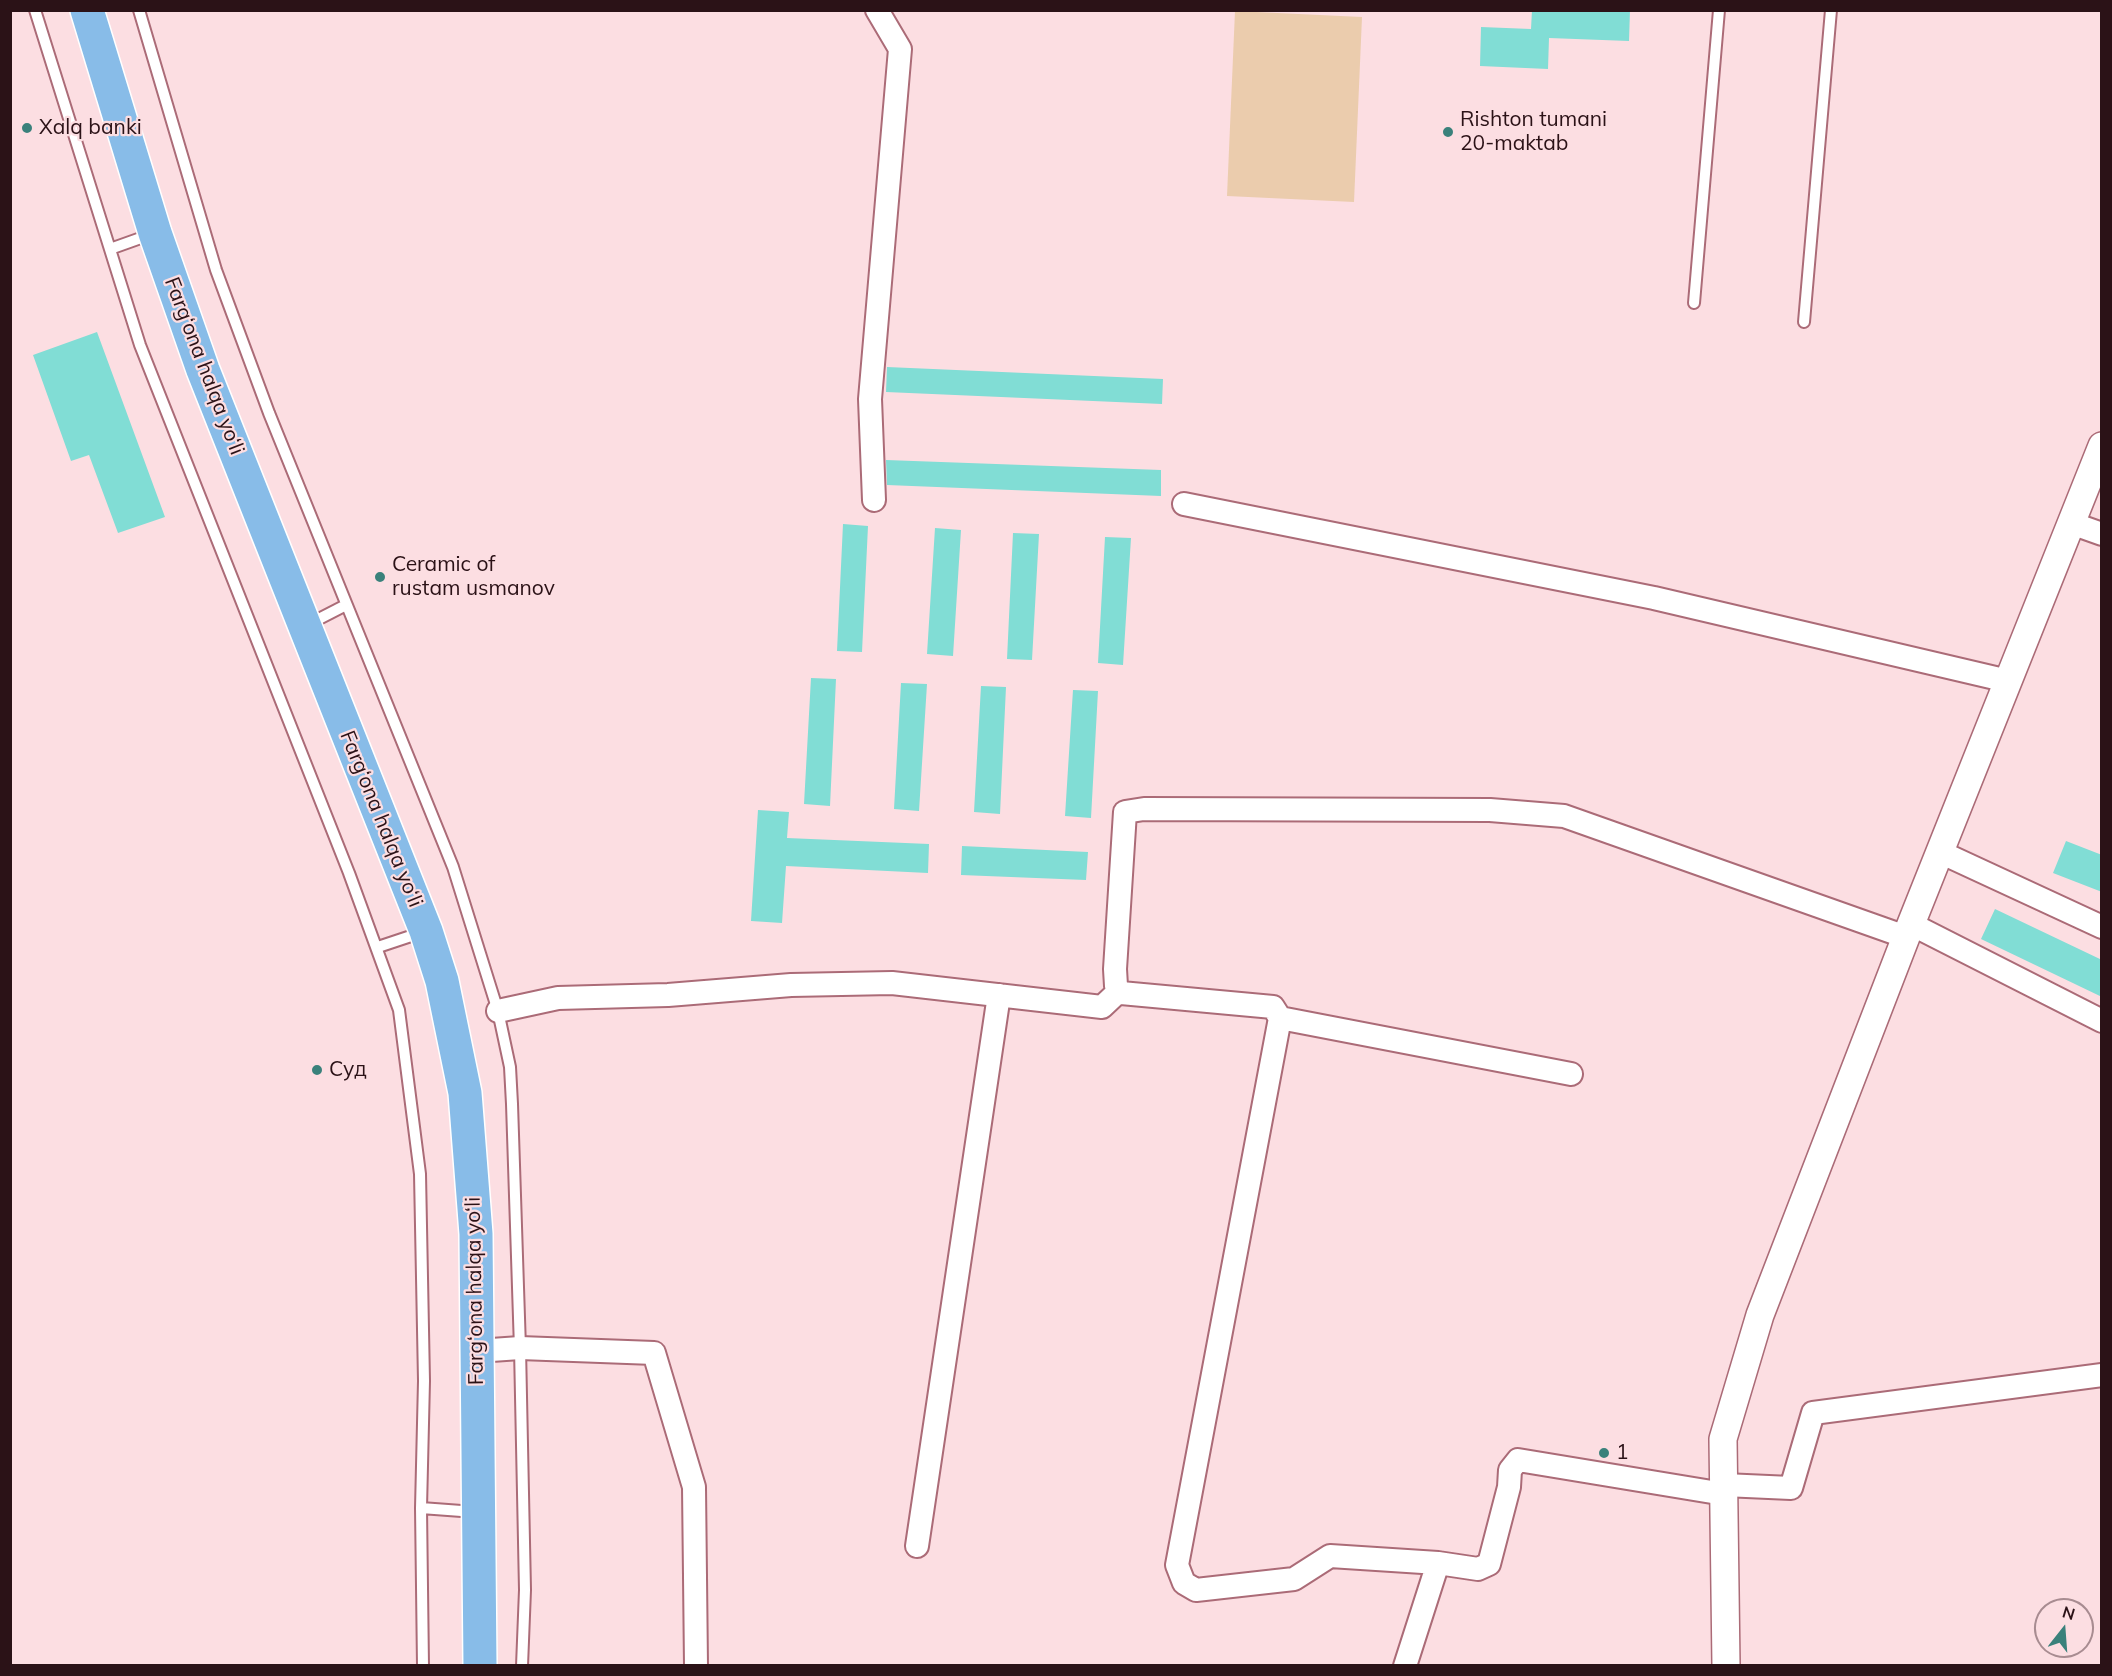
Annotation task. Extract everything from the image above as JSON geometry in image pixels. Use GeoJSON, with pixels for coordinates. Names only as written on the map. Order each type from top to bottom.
{"type":"FeatureCollection","features":[{"type":"Feature","properties":{"kind":"main road","name":"Farg‘ona halqa yo‘li"},"geometry":{"type":"LineString","coordinates":[[87,10],[155,233],[203,370],[426,931],[442,981],[465,1093],[476,1234],[480,1665]]}},
{"type":"Feature","properties":{"kind":"street"},"geometry":{"type":"LineString","coordinates":[[874,500],[870,399],[900,49],[877,10]]}},
{"type":"Feature","properties":{"kind":"street"},"geometry":{"type":"LineString","coordinates":[[1726,1665],[1723,1439],[1760,1315],[1908,930],[2102,446]]}},
{"type":"Feature","properties":{"kind":"street"},"geometry":{"type":"LineString","coordinates":[[1184,504],[1654,598],[2008,681]]}},
{"type":"Feature","properties":{"kind":"street"},"geometry":{"type":"LineString","coordinates":[[2071,523],[2102,534]]}},
{"type":"Feature","properties":{"kind":"street"},"geometry":{"type":"LineString","coordinates":[[2102,1021],[1908,930],[1564,816],[1490,810],[1144,809],[1125,812],[1115,969],[1116,986],[1119,991],[1273,1007],[1280,1018],[1177,1565],[1184,1583],[1196,1590],[1294,1579],[1330,1556],[1438,1563],[1478,1569],[1489,1563],[1509,1487],[1510,1470],[1518,1460],[1724,1490],[1791,1488],[1813,1413],[2102,1375]]}},
{"type":"Feature","properties":{"kind":"street"},"geometry":{"type":"LineString","coordinates":[[1940,852],[2102,927]]}},
{"type":"Feature","properties":{"kind":"street"},"geometry":{"type":"LineString","coordinates":[[498,1011],[558,998],[668,995],[791,985],[892,983],[1102,1007],[1119,991]]}},
{"type":"Feature","properties":{"kind":"street"},"geometry":{"type":"LineString","coordinates":[[917,1545],[999,995]]}},
{"type":"Feature","properties":{"kind":"street"},"geometry":{"type":"LineString","coordinates":[[1280,1018],[1571,1074]]}},
{"type":"Feature","properties":{"kind":"street"},"geometry":{"type":"LineString","coordinates":[[477,1351],[520,1348],[654,1353],[694,1487],[696,1665]]}},
{"type":"Feature","properties":{"kind":"street"},"geometry":{"type":"LineString","coordinates":[[1405,1665],[1438,1563]]}},
{"type":"Feature","properties":{"kind":"lane"},"geometry":{"type":"LineString","coordinates":[[35,10],[140,345],[378,947],[399,1010],[420,1174],[424,1381],[421,1508],[423,1665]]}},
{"type":"Feature","properties":{"kind":"lane"},"geometry":{"type":"LineString","coordinates":[[139,10],[216,270],[269,413],[453,867],[498,1011],[511,1085],[525,1590],[522,1665]]}},
{"type":"Feature","properties":{"kind":"lane"},"geometry":{"type":"LineString","coordinates":[[1694,303],[1719,10]]}},
{"type":"Feature","properties":{"kind":"lane"},"geometry":{"type":"LineString","coordinates":[[1804,322],[1831,10]]}},
{"type":"Feature","properties":{"kind":"lane"},"geometry":{"type":"LineString","coordinates":[[110,249],[155,233]]}},
{"type":"Feature","properties":{"kind":"lane"},"geometry":{"type":"LineString","coordinates":[[305,626],[346,605]]}},
{"type":"Feature","properties":{"kind":"lane"},"geometry":{"type":"LineString","coordinates":[[378,947],[426,931]]}},
{"type":"Feature","properties":{"kind":"lane"},"geometry":{"type":"LineString","coordinates":[[421,1508],[480,1513]]}},
{"type":"Feature","properties":{"kind":"shaded area"},"geometry":{"type":"Polygon","coordinates":[[[1235,11],[1362,17],[1354,202],[1227,196],[1235,11]]]}},
{"type":"Feature","properties":{"kind":"building"},"geometry":{"type":"Polygon","coordinates":[[[1532,10],[1630,10],[1629,41],[1549,38],[1548,69],[1480,66],[1481,27],[1531,29],[1532,10]]]}},
{"type":"Feature","properties":{"kind":"building"},"geometry":{"type":"Polygon","coordinates":[[[97,332],[165,517],[118,533],[89,455],[71,461],[33,355],[97,332]]]}},
{"type":"Feature","properties":{"kind":"building"},"geometry":{"type":"Polygon","coordinates":[[[887,367],[1163,379],[1162,404],[886,392],[887,367]]]}},
{"type":"Feature","properties":{"kind":"building"},"geometry":{"type":"Polygon","coordinates":[[[886,460],[1161,470],[1161,496],[887,485],[886,460]]]}},
{"type":"Feature","properties":{"kind":"building"},"geometry":{"type":"Polygon","coordinates":[[[843,524],[868,526],[862,652],[837,651],[843,524]]]}},
{"type":"Feature","properties":{"kind":"building"},"geometry":{"type":"Polygon","coordinates":[[[935,528],[961,530],[953,656],[927,654],[935,528]]]}},
{"type":"Feature","properties":{"kind":"building"},"geometry":{"type":"Polygon","coordinates":[[[1013,533],[1039,534],[1032,660],[1007,659],[1013,533]]]}},
{"type":"Feature","properties":{"kind":"building"},"geometry":{"type":"Polygon","coordinates":[[[1105,537],[1131,538],[1123,665],[1098,663],[1105,537]]]}},
{"type":"Feature","properties":{"kind":"building"},"geometry":{"type":"Polygon","coordinates":[[[811,678],[836,679],[830,806],[804,804],[811,678]]]}},
{"type":"Feature","properties":{"kind":"building"},"geometry":{"type":"Polygon","coordinates":[[[901,683],[927,684],[919,811],[894,809],[901,683]]]}},
{"type":"Feature","properties":{"kind":"building"},"geometry":{"type":"Polygon","coordinates":[[[981,686],[1006,687],[1000,814],[974,812],[981,686]]]}},
{"type":"Feature","properties":{"kind":"building"},"geometry":{"type":"Polygon","coordinates":[[[1073,690],[1098,691],[1091,818],[1065,816],[1073,690]]]}},
{"type":"Feature","properties":{"kind":"building"},"geometry":{"type":"Polygon","coordinates":[[[758,810],[789,812],[787,838],[929,844],[928,873],[786,866],[782,923],[751,921],[758,810]]]}},
{"type":"Feature","properties":{"kind":"building"},"geometry":{"type":"Polygon","coordinates":[[[2066,841],[2102,855],[2102,892],[2053,873],[2066,841]]]}},
{"type":"Feature","properties":{"kind":"building"},"geometry":{"type":"Polygon","coordinates":[[[962,846],[1088,852],[1086,880],[961,875],[962,846]]]}},
{"type":"Feature","properties":{"kind":"building"},"geometry":{"type":"Polygon","coordinates":[[[1995,909],[2102,960],[2102,997],[1981,939],[1995,909]]]}},
{"type":"Feature","properties":{"kind":"place","name":"Xalq banki"},"geometry":{"type":"Point","coordinates":[27,128]}},
{"type":"Feature","properties":{"kind":"place","name":"Rishton tumani 20-maktab"},"geometry":{"type":"Point","coordinates":[1448,132]}},
{"type":"Feature","properties":{"kind":"place","name":"Ceramic of rustam usmanov"},"geometry":{"type":"Point","coordinates":[380,577]}},
{"type":"Feature","properties":{"kind":"place","name":"Суд"},"geometry":{"type":"Point","coordinates":[317,1070]}},
{"type":"Feature","properties":{"kind":"place","name":"1"},"geometry":{"type":"Point","coordinates":[1604,1453]}}]}
